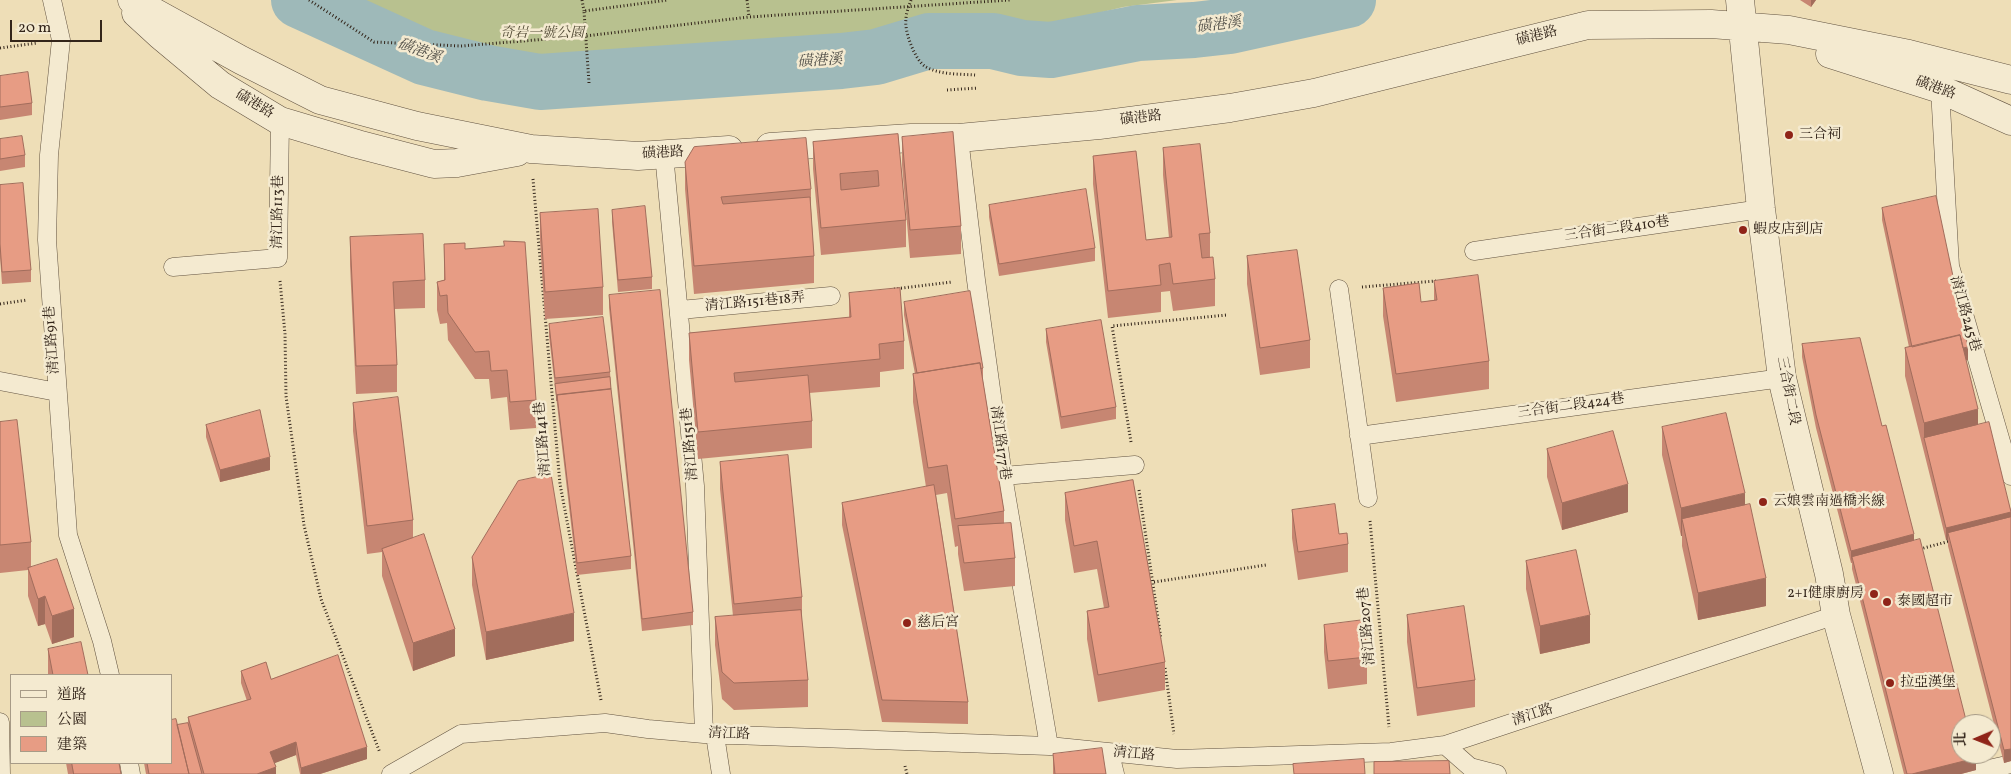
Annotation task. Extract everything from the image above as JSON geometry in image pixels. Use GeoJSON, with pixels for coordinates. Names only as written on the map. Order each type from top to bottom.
{"type":"FeatureCollection","features":[{"type":"Feature","properties":{"kind":"street","name":"磺港路"},"geometry":{"type":"LineString","coordinates":[[122,0],[160,35],[220,84],[280,120],[357,144],[434,164],[457,163],[531,149]]}},
{"type":"Feature","properties":{"kind":"street","name":"磺港路"},"geometry":{"type":"LineString","coordinates":[[132,0],[241,60],[320,100],[418,126],[531,149],[638,156],[911,138],[959,138],[1230,108],[1296,96],[1588,25],[1711,24],[1742,13],[1788,30],[1891,50],[2011,80]]}},
{"type":"Feature","properties":{"kind":"street","name":"磺港路"},"geometry":{"type":"LineString","coordinates":[[1742,13],[1940,89],[2011,121]]}},
{"type":"Feature","properties":{"kind":"street","name":"三合街二段"},"geometry":{"type":"LineString","coordinates":[[1742,13],[1761,209],[1782,378],[1829,574],[1836,615],[1880,774]]}},
{"type":"Feature","properties":{"kind":"lane","name":"清江路91巷"},"geometry":{"type":"LineString","coordinates":[[52,0],[61,40],[49,155],[46,240],[68,536],[102,641],[110,674]]}},
{"type":"Feature","properties":{"kind":"lane","name":"清江路245巷"},"geometry":{"type":"LineString","coordinates":[[1940,89],[1950,266],[2011,476]]}},
{"type":"Feature","properties":{"kind":"lane","name":"清江路113巷"},"geometry":{"type":"LineString","coordinates":[[173,267],[278,258],[280,120]]}},
{"type":"Feature","properties":{"kind":"lane","name":"清江路177巷"},"geometry":{"type":"LineString","coordinates":[[959,138],[1003,476],[1049,746]]}},
{"type":"Feature","properties":{"kind":"lane","name":"清江路151巷"},"geometry":{"type":"LineString","coordinates":[[664,154],[695,486],[709,735],[721,774]]}},
{"type":"Feature","properties":{"kind":"lane","name":"三合街二段410巷"},"geometry":{"type":"LineString","coordinates":[[1474,251],[1761,209]]}},
{"type":"Feature","properties":{"kind":"lane"},"geometry":{"type":"LineString","coordinates":[[1339,289],[1368,498]]}},
{"type":"Feature","properties":{"kind":"lane","name":"清江路151巷18弄"},"geometry":{"type":"LineString","coordinates":[[680,310],[831,296]]}},
{"type":"Feature","properties":{"kind":"lane","name":"三合街二段424巷"},"geometry":{"type":"LineString","coordinates":[[1359,436],[1782,378]]}},
{"type":"Feature","properties":{"kind":"lane"},"geometry":{"type":"LineString","coordinates":[[0,380],[57,392]]}},
{"type":"Feature","properties":{"kind":"lane"},"geometry":{"type":"LineString","coordinates":[[1003,476],[1135,465]]}},
{"type":"Feature","properties":{"kind":"lane","name":"清江路"},"geometry":{"type":"LineString","coordinates":[[391,774],[460,734],[605,723],[709,735],[1049,746],[1110,754],[1177,759],[1391,752],[1445,745],[1836,615]]}},
{"type":"Feature","properties":{"kind":"lane"},"geometry":{"type":"LineString","coordinates":[[0,722],[1,774]]}},
{"type":"Feature","properties":{"kind":"lane"},"geometry":{"type":"LineString","coordinates":[[1445,745],[1470,768],[1497,774]]}},
{"type":"Feature","properties":{"kind":"lane"},"geometry":{"type":"LineString","coordinates":[[1110,754],[1115,774]]}},
{"type":"Feature","properties":{"kind":"lane"},"geometry":{"type":"LineString","coordinates":[[1968,774],[2011,764]]}},
{"type":"Feature","properties":{"kind":"path"},"geometry":{"type":"LineString","coordinates":[[582,0],[589,83]]}},
{"type":"Feature","properties":{"kind":"path"},"geometry":{"type":"LineString","coordinates":[[584,11],[668,0]]}},
{"type":"Feature","properties":{"kind":"path"},"geometry":{"type":"LineString","coordinates":[[746,0],[749,17]]}},
{"type":"Feature","properties":{"kind":"path"},"geometry":{"type":"LineString","coordinates":[[911,0],[906,20],[908,36],[915,54],[925,67],[945,73],[976,75]]}},
{"type":"Feature","properties":{"kind":"path"},"geometry":{"type":"LineString","coordinates":[[311,1],[374,42],[461,46],[585,36],[749,17],[1010,0]]}},
{"type":"Feature","properties":{"kind":"path"},"geometry":{"type":"LineString","coordinates":[[0,48],[61,40]]}},
{"type":"Feature","properties":{"kind":"path"},"geometry":{"type":"LineString","coordinates":[[947,90],[978,88]]}},
{"type":"Feature","properties":{"kind":"path","name":"清江路141巷"},"geometry":{"type":"LineString","coordinates":[[531,149],[560,484],[605,723]]}},
{"type":"Feature","properties":{"kind":"path"},"geometry":{"type":"LineString","coordinates":[[278,258],[285,334],[286,396],[304,525],[321,599],[381,756]]}},
{"type":"Feature","properties":{"kind":"path"},"geometry":{"type":"LineString","coordinates":[[889,290],[976,280]]}},
{"type":"Feature","properties":{"kind":"path"},"geometry":{"type":"LineString","coordinates":[[1339,289],[1438,281]]}},
{"type":"Feature","properties":{"kind":"path"},"geometry":{"type":"LineString","coordinates":[[1162,641],[1112,326],[1227,316]]}},
{"type":"Feature","properties":{"kind":"path","name":"清江路207巷"},"geometry":{"type":"LineString","coordinates":[[1368,498],[1391,752]]}},
{"type":"Feature","properties":{"kind":"path"},"geometry":{"type":"LineString","coordinates":[[1914,551],[1959,539]]}},
{"type":"Feature","properties":{"kind":"path"},"geometry":{"type":"LineString","coordinates":[[1154,582],[1266,565]]}},
{"type":"Feature","properties":{"kind":"path"},"geometry":{"type":"LineString","coordinates":[[1164,660],[1177,759]]}},
{"type":"Feature","properties":{"kind":"green space","name":"奇岩一號公園"},"geometry":{"type":"Polygon","coordinates":[[[340,0],[1177,0],[1123,7],[1045,26],[992,26],[960,20],[931,22],[860,43],[552,70],[506,64],[423,40],[340,0]]]}},
{"type":"Feature","properties":{"kind":"building"},"geometry":{"type":"Polygon","coordinates":[[[28,72],[32,103],[0,107],[0,76],[28,72]]]}},
{"type":"Feature","properties":{"kind":"building"},"geometry":{"type":"Polygon","coordinates":[[[953,132],[961,226],[910,230],[902,137],[953,132]]]}},
{"type":"Feature","properties":{"kind":"building"},"geometry":{"type":"Polygon","coordinates":[[[898,134],[906,220],[821,228],[813,142],[898,134]],[[878,171],[840,174],[841,190],[879,186],[878,171]]]}},
{"type":"Feature","properties":{"kind":"building"},"geometry":{"type":"Polygon","coordinates":[[[22,136],[25,155],[0,159],[0,139],[22,136]]]}},
{"type":"Feature","properties":{"kind":"building"},"geometry":{"type":"Polygon","coordinates":[[[806,138],[811,189],[721,197],[723,204],[810,197],[814,256],[694,266],[685,162],[694,147],[806,138]]]}},
{"type":"Feature","properties":{"kind":"building"},"geometry":{"type":"Polygon","coordinates":[[[1200,144],[1210,233],[1199,234],[1202,258],[1213,257],[1215,279],[1173,284],[1170,263],[1159,265],[1161,285],[1108,291],[1093,156],[1136,151],[1146,240],[1172,237],[1163,148],[1200,144]]]}},
{"type":"Feature","properties":{"kind":"building"},"geometry":{"type":"Polygon","coordinates":[[[23,183],[31,270],[2,272],[0,185],[23,183]]]}},
{"type":"Feature","properties":{"kind":"building"},"geometry":{"type":"Polygon","coordinates":[[[1086,189],[1095,248],[999,264],[989,205],[1086,189]]]}},
{"type":"Feature","properties":{"kind":"building"},"geometry":{"type":"Polygon","coordinates":[[[1936,196],[1968,347],[1963,348],[1960,335],[1912,347],[1882,208],[1936,196]]]}},
{"type":"Feature","properties":{"kind":"building"},"geometry":{"type":"Polygon","coordinates":[[[645,206],[652,277],[618,280],[612,210],[645,206]]]}},
{"type":"Feature","properties":{"kind":"building"},"geometry":{"type":"Polygon","coordinates":[[[598,209],[603,287],[545,292],[540,213],[598,209]]]}},
{"type":"Feature","properties":{"kind":"building"},"geometry":{"type":"Polygon","coordinates":[[[423,234],[425,280],[393,282],[397,365],[356,366],[350,237],[423,234]]]}},
{"type":"Feature","properties":{"kind":"building"},"geometry":{"type":"Polygon","coordinates":[[[504,241],[525,242],[536,400],[510,402],[507,370],[491,371],[489,351],[475,352],[448,313],[447,295],[440,296],[437,282],[445,280],[444,244],[465,243],[465,249],[504,246],[504,241]]]}},
{"type":"Feature","properties":{"kind":"building"},"geometry":{"type":"Polygon","coordinates":[[[1297,250],[1310,340],[1260,348],[1247,256],[1297,250]]]}},
{"type":"Feature","properties":{"kind":"building"},"geometry":{"type":"Polygon","coordinates":[[[1478,275],[1489,361],[1396,374],[1383,288],[1419,283],[1421,302],[1437,300],[1434,281],[1478,275]]]}},
{"type":"Feature","properties":{"kind":"building"},"geometry":{"type":"Polygon","coordinates":[[[900,288],[904,341],[879,344],[880,359],[734,373],[735,382],[808,375],[812,421],[698,432],[689,333],[851,317],[849,293],[900,288]]]}},
{"type":"Feature","properties":{"kind":"building"},"geometry":{"type":"Polygon","coordinates":[[[660,290],[693,612],[642,619],[609,295],[660,290]]]}},
{"type":"Feature","properties":{"kind":"building"},"geometry":{"type":"Polygon","coordinates":[[[970,291],[983,368],[981,369],[980,363],[917,373],[904,302],[970,291]]]}},
{"type":"Feature","properties":{"kind":"building"},"geometry":{"type":"Polygon","coordinates":[[[603,317],[610,372],[555,378],[549,324],[603,317]]]}},
{"type":"Feature","properties":{"kind":"building"},"geometry":{"type":"Polygon","coordinates":[[[1101,320],[1116,407],[1061,417],[1046,329],[1101,320]]]}},
{"type":"Feature","properties":{"kind":"building"},"geometry":{"type":"Polygon","coordinates":[[[1960,335],[1978,409],[1924,423],[1905,348],[1960,335]]]}},
{"type":"Feature","properties":{"kind":"building"},"geometry":{"type":"Polygon","coordinates":[[[1860,338],[1882,426],[1886,425],[1914,534],[1851,551],[1816,415],[1802,344],[1860,338]]]}},
{"type":"Feature","properties":{"kind":"building"},"geometry":{"type":"Polygon","coordinates":[[[980,363],[1004,511],[955,519],[947,465],[928,468],[913,374],[980,363]]]}},
{"type":"Feature","properties":{"kind":"building"},"geometry":{"type":"Polygon","coordinates":[[[610,377],[611,389],[557,395],[557,401],[555,384],[610,377]]]}},
{"type":"Feature","properties":{"kind":"building"},"geometry":{"type":"Polygon","coordinates":[[[611,389],[631,556],[577,563],[557,395],[611,389]]]}},
{"type":"Feature","properties":{"kind":"building"},"geometry":{"type":"Polygon","coordinates":[[[398,397],[413,520],[367,526],[353,403],[398,397]]]}},
{"type":"Feature","properties":{"kind":"building"},"geometry":{"type":"Polygon","coordinates":[[[260,410],[270,457],[220,470],[206,425],[260,410]]]}},
{"type":"Feature","properties":{"kind":"building"},"geometry":{"type":"Polygon","coordinates":[[[1726,413],[1745,493],[1681,508],[1662,427],[1726,413]]]}},
{"type":"Feature","properties":{"kind":"building"},"geometry":{"type":"Polygon","coordinates":[[[17,420],[31,542],[0,545],[0,422],[17,420]]]}},
{"type":"Feature","properties":{"kind":"building"},"geometry":{"type":"Polygon","coordinates":[[[1989,422],[2011,512],[1946,528],[1924,438],[1989,422]]]}},
{"type":"Feature","properties":{"kind":"building"},"geometry":{"type":"Polygon","coordinates":[[[1613,431],[1628,484],[1562,503],[1547,449],[1613,431]]]}},
{"type":"Feature","properties":{"kind":"building"},"geometry":{"type":"Polygon","coordinates":[[[788,455],[802,597],[734,604],[720,462],[788,455]]]}},
{"type":"Feature","properties":{"kind":"building"},"geometry":{"type":"Polygon","coordinates":[[[551,474],[574,613],[486,632],[472,557],[518,481],[551,474]]]}},
{"type":"Feature","properties":{"kind":"building"},"geometry":{"type":"Polygon","coordinates":[[[1133,480],[1165,662],[1098,675],[1087,611],[1109,607],[1097,541],[1074,546],[1065,493],[1133,480]]]}},
{"type":"Feature","properties":{"kind":"building","name":"慈后宮"},"geometry":{"type":"Polygon","coordinates":[[[934,485],[968,702],[882,700],[842,503],[934,485]]]}},
{"type":"Feature","properties":{"kind":"building"},"geometry":{"type":"Polygon","coordinates":[[[1335,504],[1339,534],[1347,533],[1348,544],[1298,552],[1292,510],[1335,504]]]}},
{"type":"Feature","properties":{"kind":"building"},"geometry":{"type":"Polygon","coordinates":[[[1750,504],[1766,578],[1698,593],[1682,519],[1750,504]]]}},
{"type":"Feature","properties":{"kind":"building"},"geometry":{"type":"Polygon","coordinates":[[[2011,517],[2011,749],[2004,750],[2001,738],[2001,714],[1995,714],[1948,533],[2011,517]]]}},
{"type":"Feature","properties":{"kind":"building"},"geometry":{"type":"Polygon","coordinates":[[[1011,523],[1015,558],[964,563],[958,526],[1011,523]]]}},
{"type":"Feature","properties":{"kind":"building"},"geometry":{"type":"Polygon","coordinates":[[[424,534],[455,629],[413,643],[382,549],[424,534]]]}},
{"type":"Feature","properties":{"kind":"building"},"geometry":{"type":"Polygon","coordinates":[[[1920,539],[1964,714],[1951,714],[1952,764],[1907,774],[1852,557],[1920,539]]]}},
{"type":"Feature","properties":{"kind":"building"},"geometry":{"type":"Polygon","coordinates":[[[1576,550],[1590,615],[1540,626],[1526,561],[1576,550]]]}},
{"type":"Feature","properties":{"kind":"building"},"geometry":{"type":"Polygon","coordinates":[[[57,559],[74,609],[52,616],[45,596],[38,599],[28,568],[57,559]]]}},
{"type":"Feature","properties":{"kind":"building"},"geometry":{"type":"Polygon","coordinates":[[[1464,606],[1475,680],[1417,688],[1407,615],[1464,606]]]}},
{"type":"Feature","properties":{"kind":"building"},"geometry":{"type":"Polygon","coordinates":[[[801,610],[808,680],[734,683],[722,672],[715,617],[801,610]]]}},
{"type":"Feature","properties":{"kind":"building"},"geometry":{"type":"Polygon","coordinates":[[[1364,620],[1367,657],[1328,661],[1324,625],[1364,620]]]}},
{"type":"Feature","properties":{"kind":"building"},"geometry":{"type":"Polygon","coordinates":[[[81,642],[88,674],[53,674],[48,649],[81,642]]]}},
{"type":"Feature","properties":{"kind":"building"},"geometry":{"type":"Polygon","coordinates":[[[338,655],[367,747],[301,768],[296,742],[270,752],[276,767],[257,774],[204,774],[188,717],[251,699],[241,671],[266,662],[271,679],[338,655]]]}},
{"type":"Feature","properties":{"kind":"building"},"geometry":{"type":"Polygon","coordinates":[[[176,719],[189,774],[149,774],[147,764],[172,764],[172,720],[176,719]]]}},
{"type":"Feature","properties":{"kind":"building"},"geometry":{"type":"Polygon","coordinates":[[[188,723],[202,774],[189,774],[177,725],[188,723]]]}},
{"type":"Feature","properties":{"kind":"building"},"geometry":{"type":"Polygon","coordinates":[[[1102,748],[1106,774],[1055,774],[1053,754],[1102,748]]]}},
{"type":"Feature","properties":{"kind":"building"},"geometry":{"type":"Polygon","coordinates":[[[1364,759],[1365,774],[1294,774],[1293,764],[1364,759]]]}},
{"type":"Feature","properties":{"kind":"building"},"geometry":{"type":"Polygon","coordinates":[[[1449,761],[1450,774],[1374,774],[1374,762],[1449,761]]]}},
{"type":"Feature","properties":{"kind":"building"},"geometry":{"type":"Polygon","coordinates":[[[72,764],[119,764],[121,774],[74,774],[72,764]]]}},
{"type":"Feature","properties":{"kind":"waterway","name":"磺港溪"},"geometry":{"type":"LineString","coordinates":[[299,0],[424,57],[488,73],[540,82],[841,61],[876,57],[929,41],[993,41],[1022,48],[1051,50],[1138,33],[1230,26],[1348,0]]}},
{"type":"Feature","properties":{"kind":"place","name":"三合祠"},"geometry":{"type":"Point","coordinates":[1789,135]}},
{"type":"Feature","properties":{"kind":"place","name":"蝦皮店到店"},"geometry":{"type":"Point","coordinates":[1743,230]}},
{"type":"Feature","properties":{"kind":"place","name":"云娘雲南過橋米線"},"geometry":{"type":"Point","coordinates":[1763,502]}},
{"type":"Feature","properties":{"kind":"place","name":"2+1健康廚房"},"geometry":{"type":"Point","coordinates":[1874,594]}},
{"type":"Feature","properties":{"kind":"place","name":"泰國超市"},"geometry":{"type":"Point","coordinates":[1887,602]}},
{"type":"Feature","properties":{"kind":"place","name":"慈后宮"},"geometry":{"type":"Point","coordinates":[907,623]}},
{"type":"Feature","properties":{"kind":"place","name":"拉亞漢堡"},"geometry":{"type":"Point","coordinates":[1890,683]}}]}
